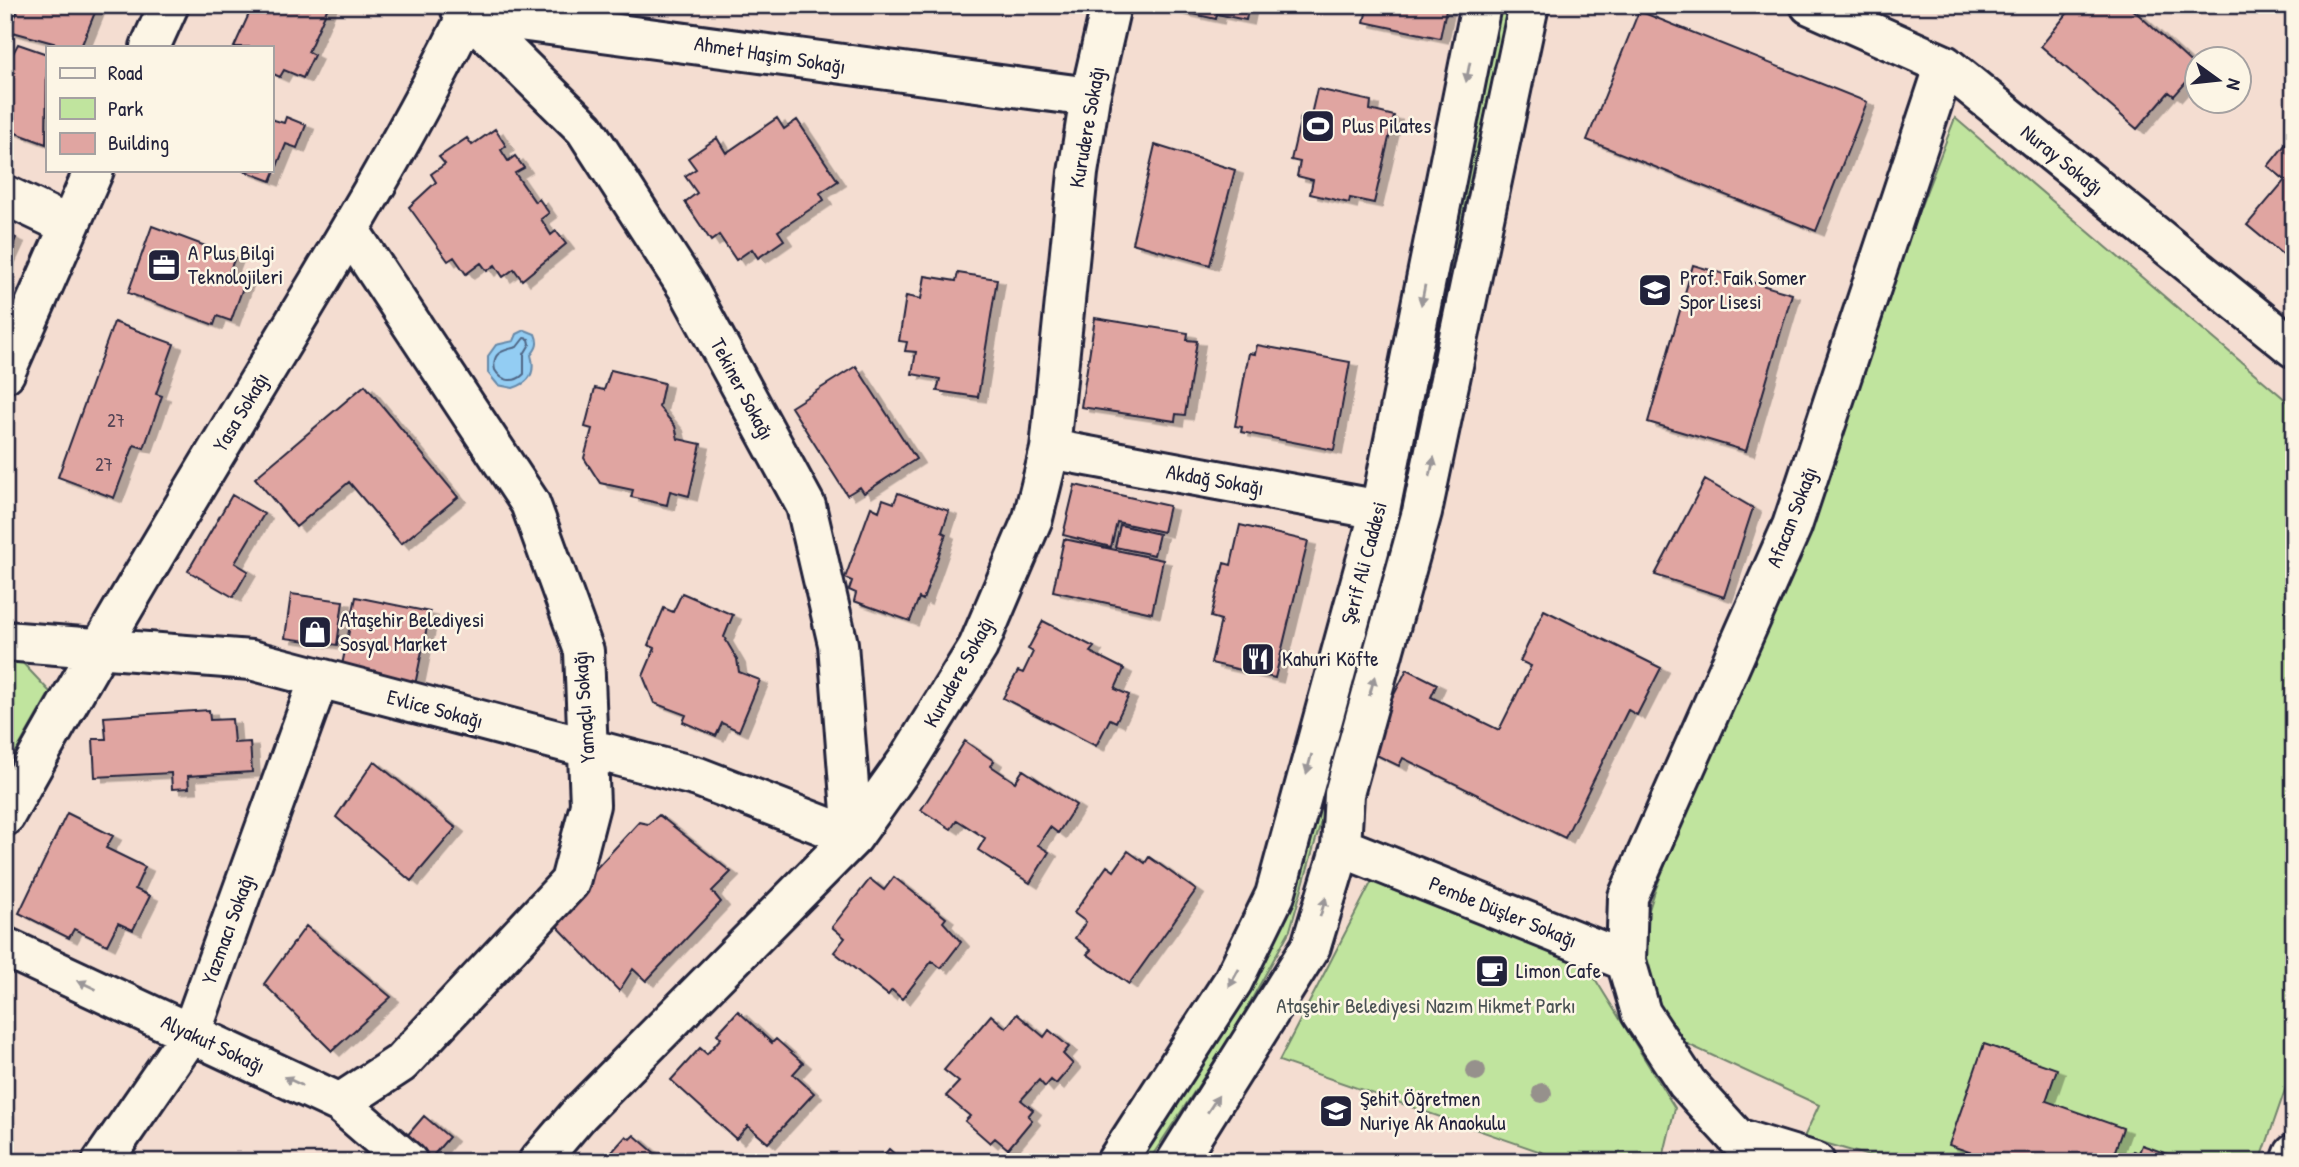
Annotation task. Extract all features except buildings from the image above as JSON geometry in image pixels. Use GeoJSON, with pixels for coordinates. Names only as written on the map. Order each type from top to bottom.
{"type":"FeatureCollection","features":[{"type":"Feature","properties":{"kind":"street"},"geometry":{"type":"LineString","coordinates":[[150,46],[169,5]]}},
{"type":"Feature","properties":{"kind":"street","name":"Kurudere Sokağı"},"geometry":{"type":"LineString","coordinates":[[538,1162],[579,1114],[853,836],[908,760],[978,646],[1033,518],[1050,449],[1078,173],[1090,97],[1111,5]]}},
{"type":"Feature","properties":{"kind":"street","name":"Şerif Ali Caddesi"},"geometry":{"type":"LineString","coordinates":[[1116,1162],[1233,981],[1275,895],[1380,510],[1481,5]]}},
{"type":"Feature","properties":{"kind":"street","name":"Şerif Ali Caddesi"},"geometry":{"type":"LineString","coordinates":[[1175,1162],[1311,946],[1341,847],[1343,794],[1422,512],[1530,5]]}},
{"type":"Feature","properties":{"kind":"street","name":"Nuray Sokağı"},"geometry":{"type":"LineString","coordinates":[[1810,5],[1945,65],[2294,348]]}},
{"type":"Feature","properties":{"kind":"street","name":"Ahmet Haşim Sokağı"},"geometry":{"type":"LineString","coordinates":[[464,8],[1090,97]]}},
{"type":"Feature","properties":{"kind":"street","name":"Yasa Sokağı"},"geometry":{"type":"LineString","coordinates":[[5,816],[98,648],[350,231],[416,115],[464,8]]}},
{"type":"Feature","properties":{"kind":"street","name":"Tekiner Sokağı"},"geometry":{"type":"LineString","coordinates":[[464,8],[585,129],[687,286],[806,506],[838,644],[853,836]]}},
{"type":"Feature","properties":{"kind":"street","name":"Afacan Sokağı"},"geometry":{"type":"LineString","coordinates":[[1626,961],[1628,897],[1792,526],[1945,65]]}},
{"type":"Feature","properties":{"kind":"street"},"geometry":{"type":"LineString","coordinates":[[5,373],[93,172]]}},
{"type":"Feature","properties":{"kind":"street"},"geometry":{"type":"LineString","coordinates":[[5,195],[68,225]]}},
{"type":"Feature","properties":{"kind":"street","name":"Yamaçlı Sokağı"},"geometry":{"type":"LineString","coordinates":[[340,1103],[401,1063],[570,882],[590,804],[584,651],[530,503],[350,231]]}},
{"type":"Feature","properties":{"kind":"street","name":"Akdağ Sokağı"},"geometry":{"type":"LineString","coordinates":[[1050,449],[1380,510]]}},
{"type":"Feature","properties":{"kind":"street","name":"Evlice Sokağı"},"geometry":{"type":"LineString","coordinates":[[5,641],[251,660],[588,746],[698,777],[853,836]]}},
{"type":"Feature","properties":{"kind":"street","name":"Yazmacı Sokağı"},"geometry":{"type":"LineString","coordinates":[[102,1162],[191,1033],[319,679]]}},
{"type":"Feature","properties":{"kind":"street","name":"Pembe Düşler Sokağı"},"geometry":{"type":"LineString","coordinates":[[1341,847],[1626,961]]}},
{"type":"Feature","properties":{"kind":"street","name":"Alyakut Sokağı"},"geometry":{"type":"LineString","coordinates":[[5,947],[340,1103],[408,1162]]}},
{"type":"Feature","properties":{"kind":"street"},"geometry":{"type":"LineString","coordinates":[[1626,961],[1641,1013],[1733,1150],[1815,1162]]}},
{"type":"Feature","properties":{"kind":"street"},"geometry":{"type":"LineString","coordinates":[[2291,1162],[2294,1154]]}},
{"type":"Feature","properties":{"kind":"green space"},"geometry":{"type":"Polygon","coordinates":[[[1500,5],[1512,5],[1412,503],[1290,930],[1233,1033],[1148,1162],[1137,1162],[1225,1029],[1283,924],[1407,480],[1500,5]]]}},
{"type":"Feature","properties":{"kind":"green space"},"geometry":{"type":"Polygon","coordinates":[[[1955,118],[2294,407],[2294,1064],[2260,1162],[1890,1162],[1804,1137],[1819,1105],[1670,1036],[1635,953],[1655,891],[1955,118]]]}},
{"type":"Feature","properties":{"kind":"green space"},"geometry":{"type":"Polygon","coordinates":[[[19,659],[50,692],[5,771],[5,660],[19,659]]]}},
{"type":"Feature","properties":{"kind":"green space","name":"Ataşehir Belediyesi Nazım Hikmet Parkı"},"geometry":{"type":"Polygon","coordinates":[[[1373,879],[1584,961],[1675,1108],[1662,1162],[1570,1162],[1279,1061],[1373,879]]]}},
{"type":"Feature","properties":{"kind":"water"},"geometry":{"type":"Polygon","coordinates":[[[525,330],[535,334],[537,340],[531,355],[532,372],[524,383],[513,388],[498,385],[488,373],[488,356],[496,345],[514,341],[517,334],[525,330]]]}},
{"type":"Feature","properties":{"kind":"place","name":"Plus Pilates"},"geometry":{"type":"Point","coordinates":[1318,126]}},
{"type":"Feature","properties":{"kind":"place","name":"A Plus Bilgi Teknolojileri"},"geometry":{"type":"Point","coordinates":[164,265]}},
{"type":"Feature","properties":{"kind":"place","name":"Prof. Faik Somer Spor Lisesi"},"geometry":{"type":"Point","coordinates":[1655,290]}},
{"type":"Feature","properties":{"kind":"place","name":"Ataşehir Belediyesi Sosyal Market"},"geometry":{"type":"Point","coordinates":[315,632]}},
{"type":"Feature","properties":{"kind":"place","name":"Kahuri Köfte"},"geometry":{"type":"Point","coordinates":[1258,659]}},
{"type":"Feature","properties":{"kind":"place","name":"Limon Cafe"},"geometry":{"type":"Point","coordinates":[1492,971]}},
{"type":"Feature","properties":{"kind":"place","name":"Şehit Öğretmen Nuriye Ak Anaokulu"},"geometry":{"type":"Point","coordinates":[1336,1111]}}]}
